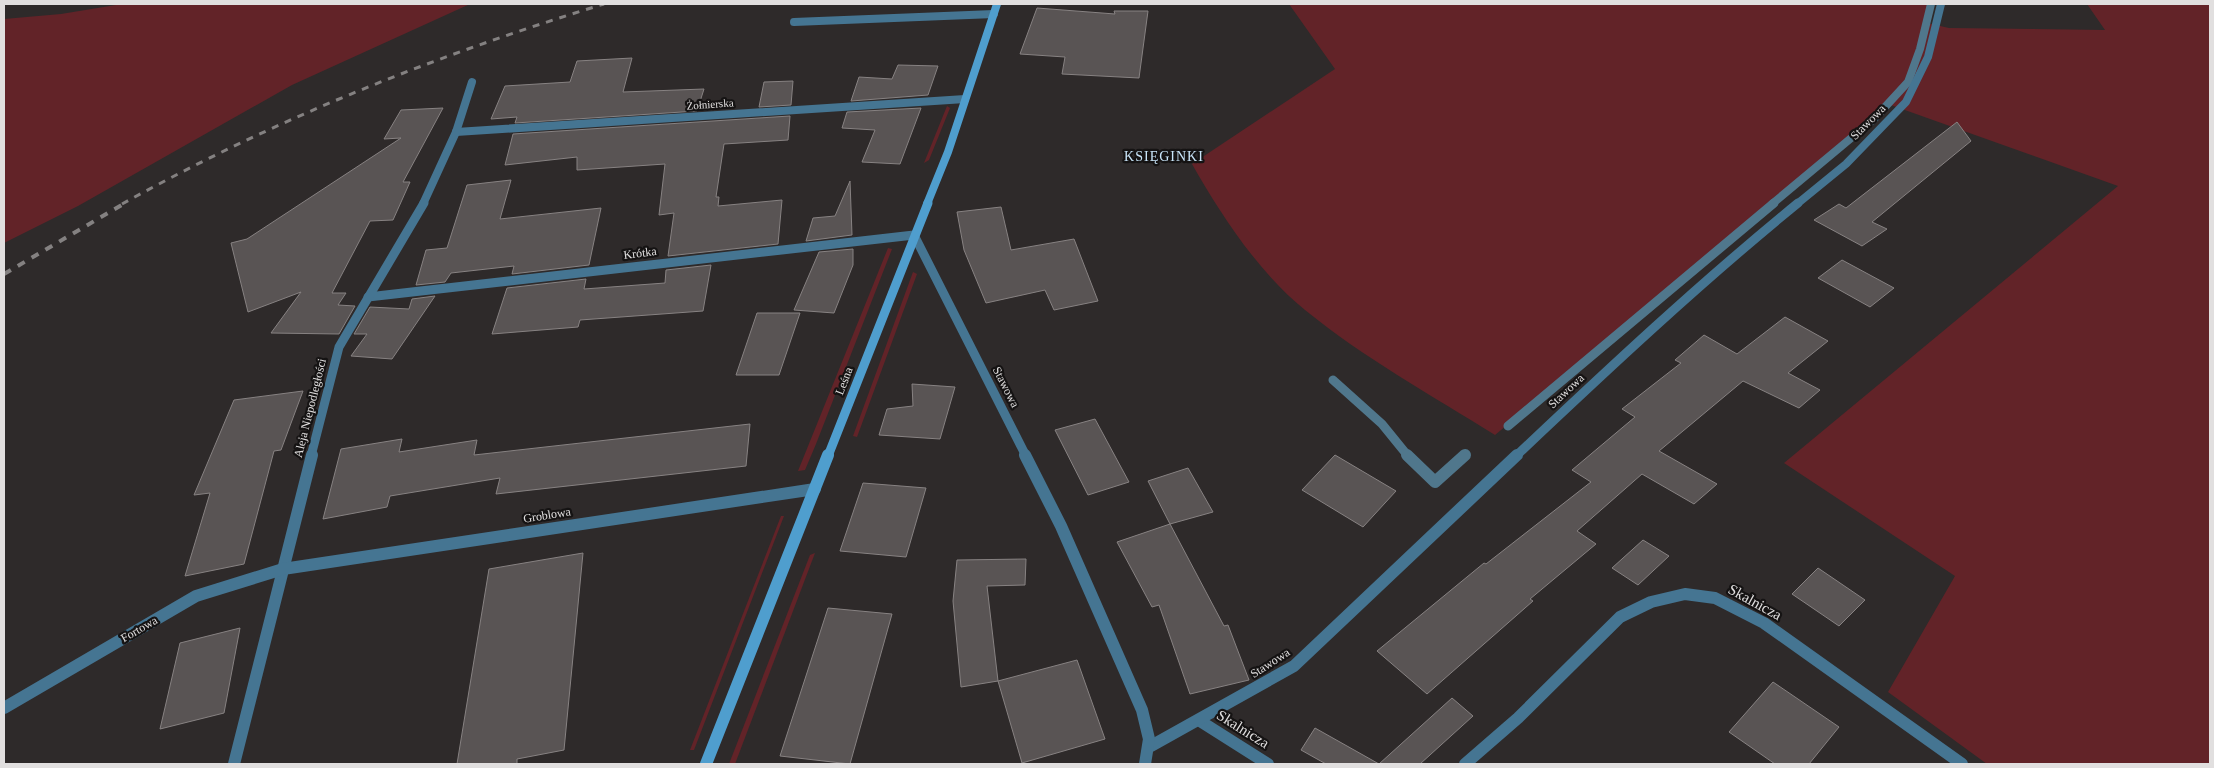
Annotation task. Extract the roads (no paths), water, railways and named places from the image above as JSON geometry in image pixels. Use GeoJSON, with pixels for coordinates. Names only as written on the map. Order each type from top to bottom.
{"type":"FeatureCollection","features":[{"type":"Feature","properties":{"kind":"main road","name":"Leśna"},"geometry":{"type":"LineString","coordinates":[[706,764],[948,152],[995,9]]}},
{"type":"Feature","properties":{"kind":"street","name":"Stawowa"},"geometry":{"type":"LineString","coordinates":[[1151,746],[1200,721],[1294,666],[1619,359],[1742,249],[1846,164],[1906,102],[1928,57],[1942,4]]}},
{"type":"Feature","properties":{"kind":"street"},"geometry":{"type":"LineString","coordinates":[[794,22],[995,9]]}},
{"type":"Feature","properties":{"kind":"street","name":"Aleja Niepodległości"},"geometry":{"type":"LineString","coordinates":[[234,764],[339,347],[423,205],[456,132],[472,82]]}},
{"type":"Feature","properties":{"kind":"street","name":"Żołnierska"},"geometry":{"type":"LineString","coordinates":[[456,132],[965,99]]}},
{"type":"Feature","properties":{"kind":"street","name":"Stawowa"},"geometry":{"type":"LineString","coordinates":[[914,234],[1061,526],[1138,701],[1147,722],[1151,746],[1145,764]]}},
{"type":"Feature","properties":{"kind":"street","name":"Krótka"},"geometry":{"type":"LineString","coordinates":[[368,297],[914,234]]}},
{"type":"Feature","properties":{"kind":"street","name":"Groblowa"},"geometry":{"type":"LineString","coordinates":[[283,569],[815,489]]}},
{"type":"Feature","properties":{"kind":"street","name":"Fortowa"},"geometry":{"type":"LineString","coordinates":[[4,708],[196,596],[283,569]]}},
{"type":"Feature","properties":{"kind":"street","name":"Skalnicza"},"geometry":{"type":"LineString","coordinates":[[1465,764],[1525,712],[1620,617],[1640,604],[1674,595],[1707,595],[1734,606],[1764,623],[1962,764]]}},
{"type":"Feature","properties":{"kind":"street","name":"Skalnicza"},"geometry":{"type":"LineString","coordinates":[[1200,721],[1268,764]]}},
{"type":"Feature","properties":{"kind":"waterway"},"geometry":{"type":"LineString","coordinates":[[1772,204],[1874,119],[1908,82],[1920,49],[1931,4]]}},
{"type":"Feature","properties":{"kind":"waterway"},"geometry":{"type":"LineString","coordinates":[[1508,426],[1774,203]]}},
{"type":"Feature","properties":{"kind":"waterway"},"geometry":{"type":"LineString","coordinates":[[1333,380],[1382,424],[1408,456]]}},
{"type":"Feature","properties":{"kind":"waterway"},"geometry":{"type":"LineString","coordinates":[[1408,456],[1435,482],[1465,455],[1463,456]]}},
{"type":"Feature","properties":{"kind":"railway"},"geometry":{"type":"LineString","coordinates":[[122,204],[238,144],[358,91],[480,45],[604,4]]}},
{"type":"Feature","properties":{"kind":"railway"},"geometry":{"type":"LineString","coordinates":[[4,274],[125,203]]}},
{"type":"Feature","properties":{"kind":"district","name":"KSIĘGINKI"},"geometry":{"type":"Point","coordinates":[1164,156]}}]}
